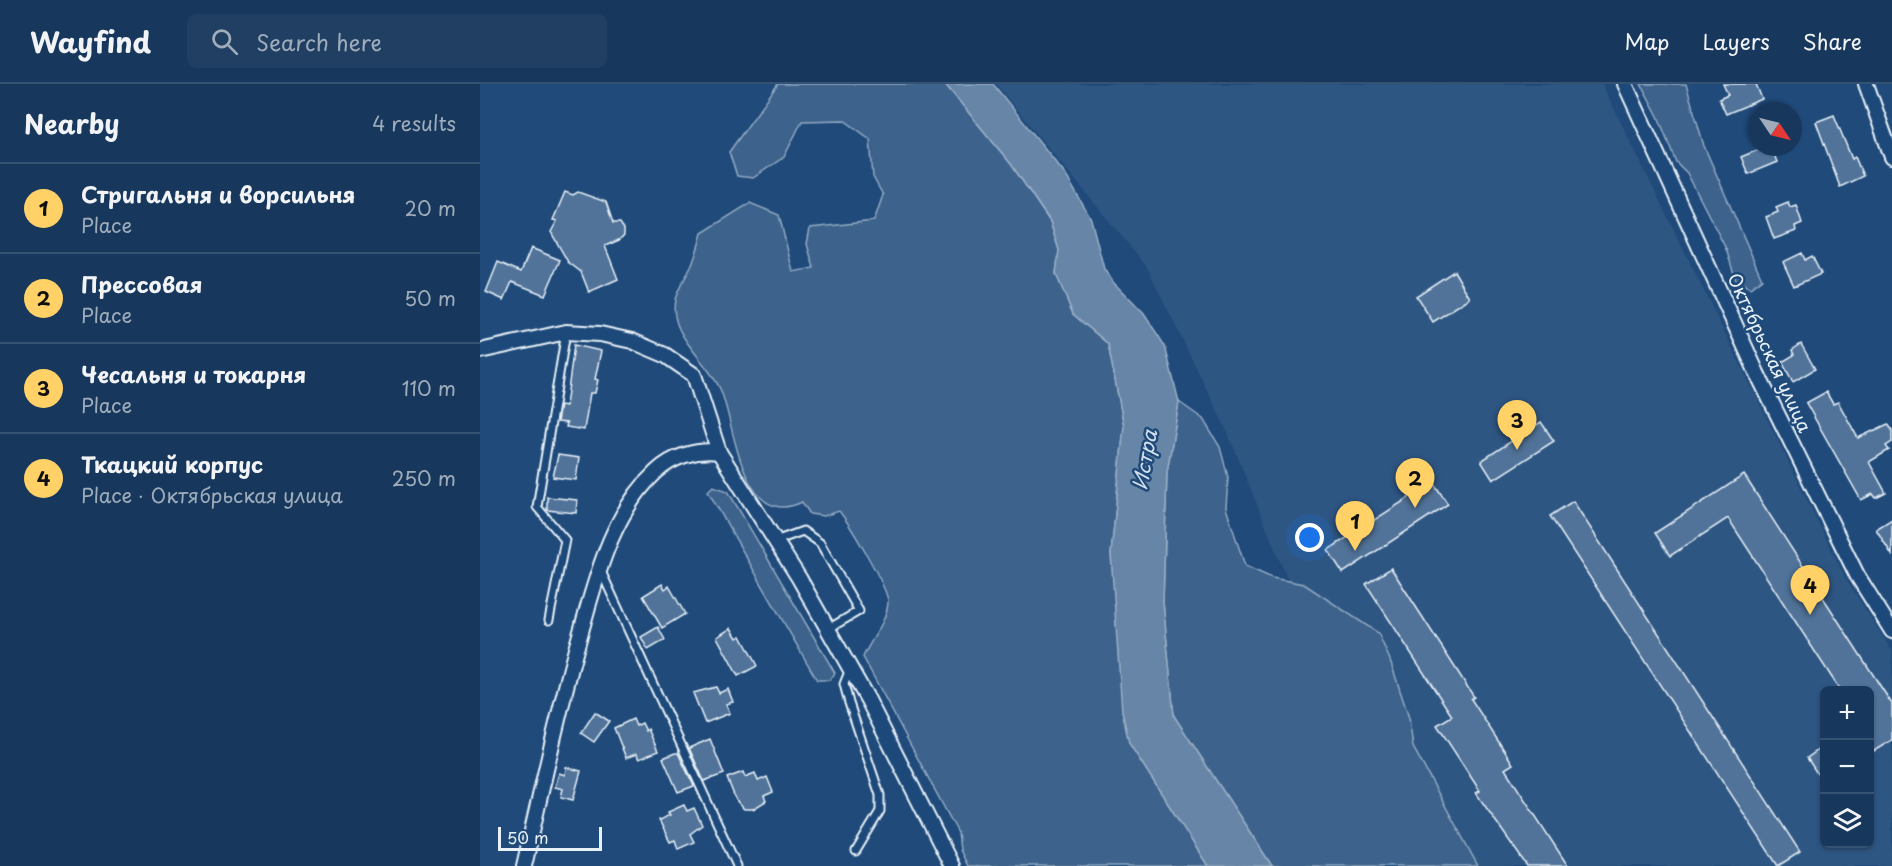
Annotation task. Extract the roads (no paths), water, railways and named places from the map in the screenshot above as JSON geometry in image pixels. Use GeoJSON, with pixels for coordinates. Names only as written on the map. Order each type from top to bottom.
{"type":"FeatureCollection","features":[{"type":"Feature","properties":{"kind":"street","name":"Октябрьская улица"},"geometry":{"type":"LineString","coordinates":[[1625,84],[1757,373],[1857,575],[1892,631]]}},
{"type":"Feature","properties":{"kind":"street"},"geometry":{"type":"LineString","coordinates":[[1866,84],[1892,157]]}},
{"type":"Feature","properties":{"kind":"street"},"geometry":{"type":"LineString","coordinates":[[480,351],[566,332],[600,334],[632,341],[682,365],[699,384],[719,452],[828,629],[952,866]]}},
{"type":"Feature","properties":{"kind":"street"},"geometry":{"type":"LineString","coordinates":[[524,866],[564,688],[599,567],[619,525],[656,472],[676,458],[707,451],[719,452]]}},
{"type":"Feature","properties":{"kind":"lane"},"geometry":{"type":"LineString","coordinates":[[549,620],[565,540],[537,507],[566,332]]}},
{"type":"Feature","properties":{"kind":"lane"},"geometry":{"type":"LineString","coordinates":[[775,541],[802,531],[820,543],[859,611],[828,629]]}},
{"type":"Feature","properties":{"kind":"lane"},"geometry":{"type":"LineString","coordinates":[[599,567],[737,866]]}},
{"type":"Feature","properties":{"kind":"lane"},"geometry":{"type":"LineString","coordinates":[[850,669],[844,684],[880,795],[880,811],[856,851]]}},
{"type":"Feature","properties":{"kind":"water","name":"Истра"},"geometry":{"type":"Polygon","coordinates":[[[945,84],[993,84],[1064,172],[1091,219],[1104,269],[1113,282],[1144,314],[1165,346],[1179,402],[1167,472],[1163,602],[1174,716],[1272,866],[1208,866],[1129,743],[1122,711],[1111,554],[1124,426],[1108,344],[1073,314],[1056,274],[1059,250],[1050,221],[1011,164],[945,84]]]}},
{"type":"Feature","properties":{"kind":"place","name":"Чесальня и токарня"},"geometry":{"type":"Point","coordinates":[1517,450]}},
{"type":"Feature","properties":{"kind":"place","name":"Прессовая"},"geometry":{"type":"Point","coordinates":[1415,508]}},
{"type":"Feature","properties":{"kind":"place","name":"Стригальня и ворсильня"},"geometry":{"type":"Point","coordinates":[1355,551]}},
{"type":"Feature","properties":{"kind":"place","name":"Ткацкий корпус"},"geometry":{"type":"Point","coordinates":[1810,615]}}]}
